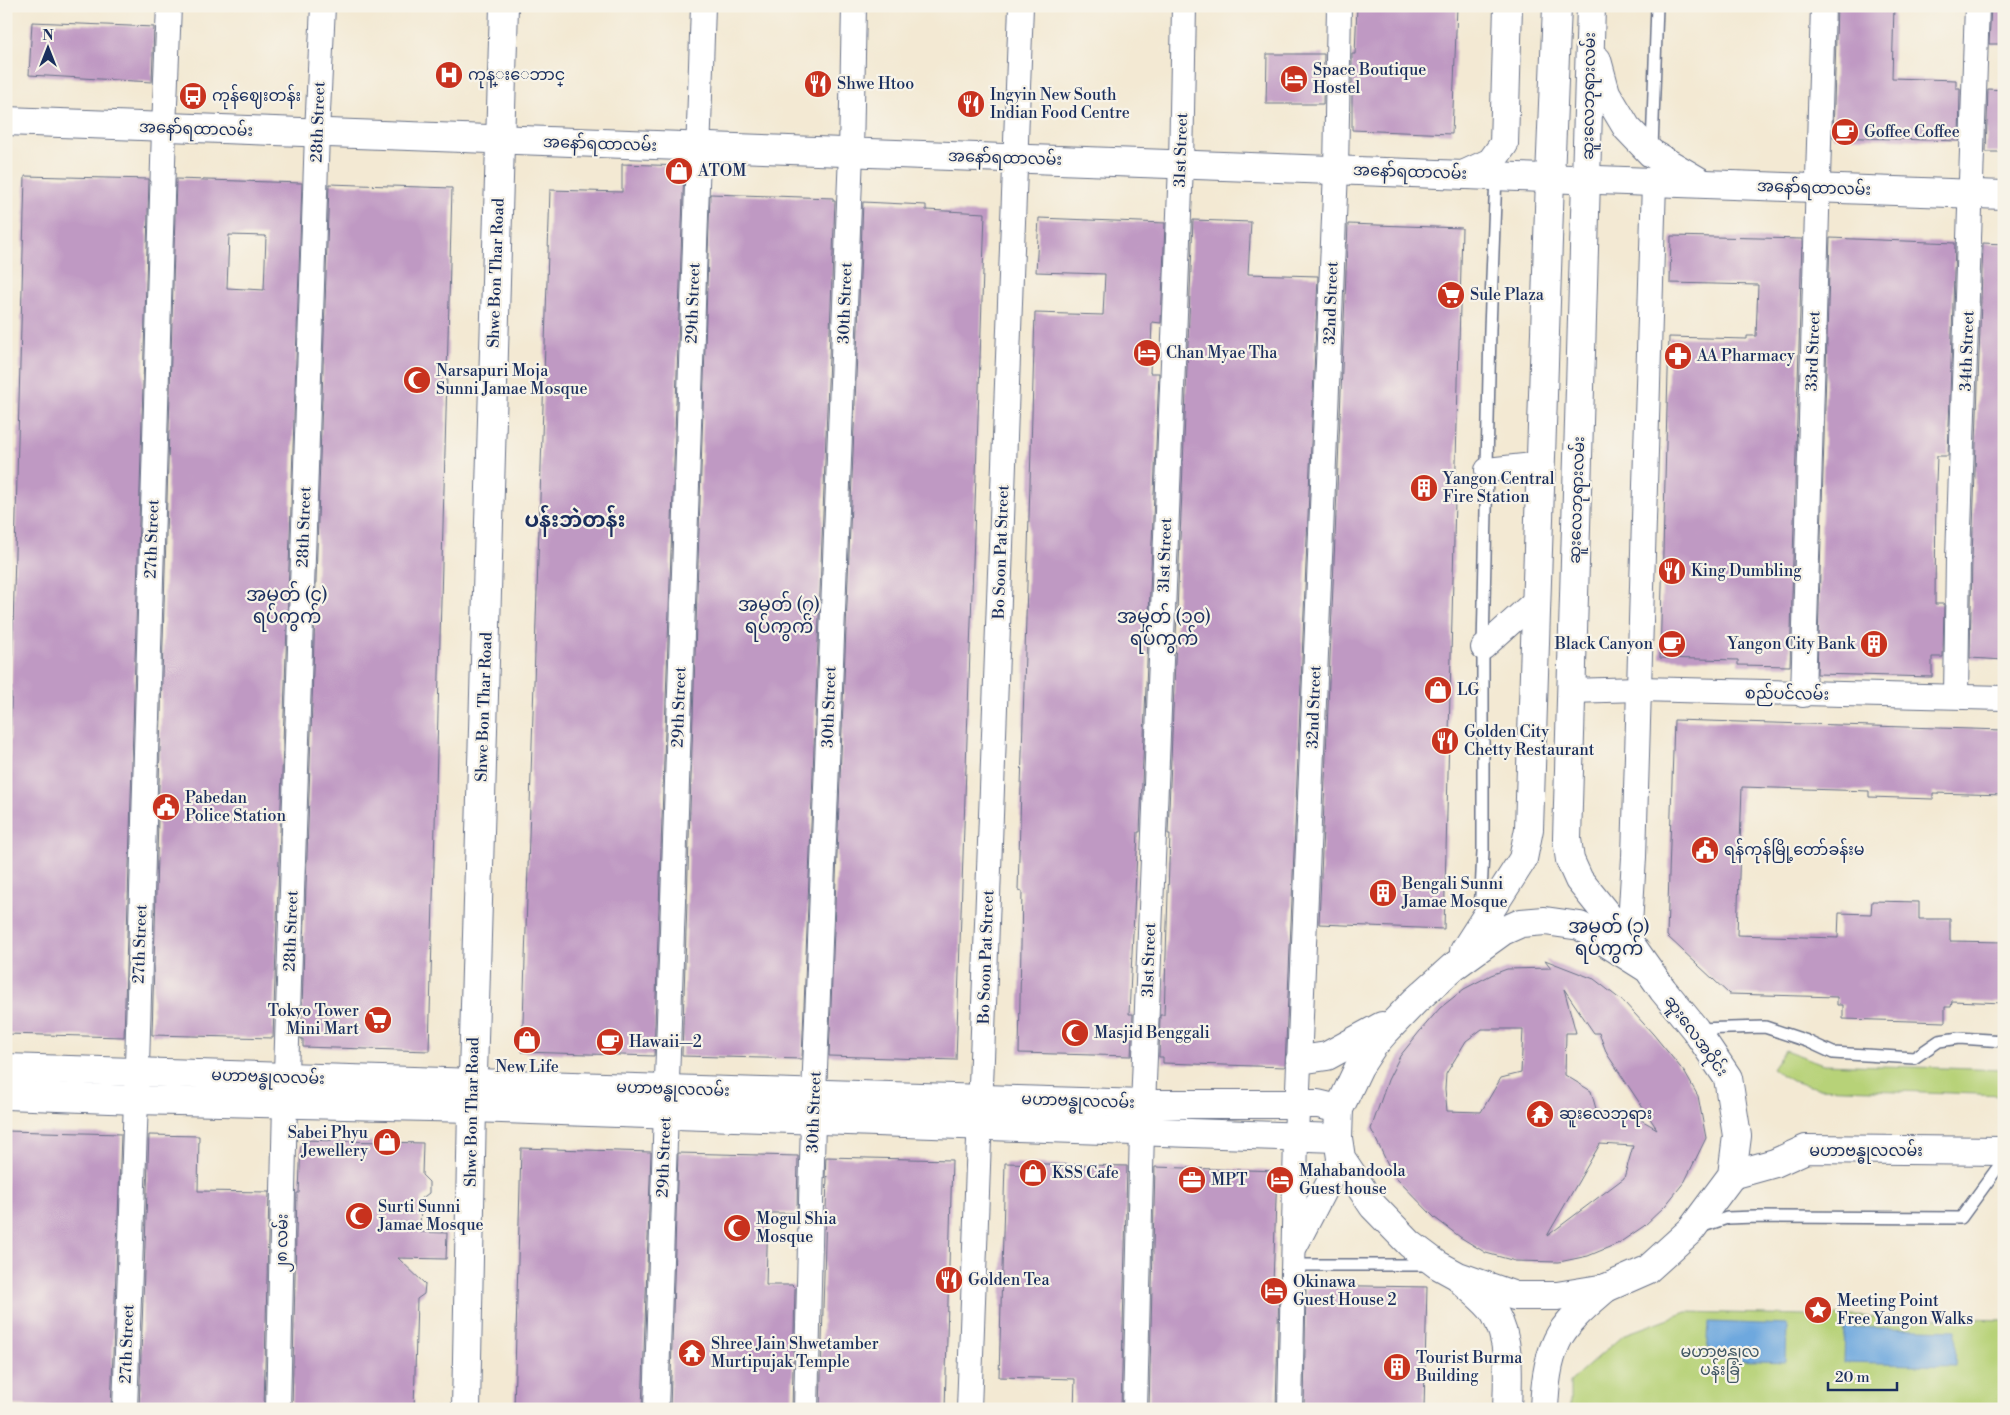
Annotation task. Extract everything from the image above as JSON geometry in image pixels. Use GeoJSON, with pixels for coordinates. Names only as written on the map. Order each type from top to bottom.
{"type":"FeatureCollection","features":[{"type":"Feature","properties":{"kind":"main road","name":"Shwe Bon Thar Road"},"geometry":{"type":"LineString","coordinates":[[466,1409],[472,1096],[504,6]]}},
{"type":"Feature","properties":{"kind":"main road"},"geometry":{"type":"LineString","coordinates":[[1464,174],[1491,162],[1504,144],[1508,6]]}},
{"type":"Feature","properties":{"kind":"main road","name":"ဆူးလေဘုရားလမ်း"},"geometry":{"type":"LineString","coordinates":[[1453,967],[1523,859],[1529,829],[1550,178],[1558,6]]}},
{"type":"Feature","properties":{"kind":"main road","name":"ဆူးလေဘုရားလမ်း"},"geometry":{"type":"LineString","coordinates":[[1591,6],[1567,839],[1570,860],[1579,880],[1629,942],[1648,969]]}},
{"type":"Feature","properties":{"kind":"main road"},"geometry":{"type":"LineString","coordinates":[[1590,37],[1606,93],[1628,128],[1651,153],[1702,183]]}},
{"type":"Feature","properties":{"kind":"main road","name":"အနော်ရထာလမ်း"},"geometry":{"type":"LineString","coordinates":[[6,121],[2004,195]]}},
{"type":"Feature","properties":{"kind":"main road","name":"ဆူးလေအဝိုင်း"},"geometry":{"type":"LineString","coordinates":[[1339,1148],[1373,1206],[1410,1244],[1448,1270],[1515,1296],[1557,1296],[1606,1288],[1647,1270],[1691,1230],[1732,1175],[1737,1136],[1728,1078],[1694,1029],[1648,969],[1580,926],[1545,921],[1521,923],[1503,930],[1453,967]]}},
{"type":"Feature","properties":{"kind":"main road"},"geometry":{"type":"LineString","coordinates":[[1339,1148],[1339,1109],[1372,1047],[1415,1001],[1453,967]]}},
{"type":"Feature","properties":{"kind":"main road"},"geometry":{"type":"LineString","coordinates":[[1300,1060],[1327,1056],[1351,1044],[1380,1027],[1415,1001]]}},
{"type":"Feature","properties":{"kind":"main road","name":"မဟာဗန္ဓုလလမ်း"},"geometry":{"type":"LineString","coordinates":[[6,1068],[137,1072],[286,1090],[666,1102],[814,1120],[1296,1137],[1339,1148]]}},
{"type":"Feature","properties":{"kind":"main road","name":"မဟာဗန္ဓုလလမ်း"},"geometry":{"type":"LineString","coordinates":[[6,1095],[136,1100],[286,1090]]}},
{"type":"Feature","properties":{"kind":"main road","name":"မဟာဗန္ဓုလလမ်း"},"geometry":{"type":"LineString","coordinates":[[666,1102],[815,1093],[1143,1104],[1318,1104],[1339,1109]]}},
{"type":"Feature","properties":{"kind":"main road","name":"မဟာဗန္ဓုလလမ်း"},"geometry":{"type":"LineString","coordinates":[[1732,1175],[1774,1163],[1806,1150],[2004,1151]]}},
{"type":"Feature","properties":{"kind":"main road"},"geometry":{"type":"LineString","coordinates":[[1448,1270],[1494,1312],[1505,1338],[1508,1380],[1507,1409]]}},
{"type":"Feature","properties":{"kind":"main road"},"geometry":{"type":"LineString","coordinates":[[1544,1409],[1545,1382],[1557,1340],[1577,1314],[1606,1288]]}},
{"type":"Feature","properties":{"kind":"street","name":"27th Street"},"geometry":{"type":"LineString","coordinates":[[125,1409],[169,6]]}},
{"type":"Feature","properties":{"kind":"street","name":"28th Street"},"geometry":{"type":"LineString","coordinates":[[286,1090],[317,134],[323,6]]}},
{"type":"Feature","properties":{"kind":"street","name":"29th Street"},"geometry":{"type":"LineString","coordinates":[[656,1409],[703,6]]}},
{"type":"Feature","properties":{"kind":"street","name":"30th Street"},"geometry":{"type":"LineString","coordinates":[[806,1409],[814,1120],[851,153],[854,6]]}},
{"type":"Feature","properties":{"kind":"street","name":"Bo Soon Pat Street"},"geometry":{"type":"LineString","coordinates":[[979,1126],[1021,6]]}},
{"type":"Feature","properties":{"kind":"street","name":"31st Street"},"geometry":{"type":"LineString","coordinates":[[1142,1132],[1181,165],[1184,6]]}},
{"type":"Feature","properties":{"kind":"street","name":"32nd Street"},"geometry":{"type":"LineString","coordinates":[[1290,1409],[1296,1137],[1336,170],[1339,6]]}},
{"type":"Feature","properties":{"kind":"street","name":"33rd Street"},"geometry":{"type":"LineString","coordinates":[[1803,695],[1823,6]]}},
{"type":"Feature","properties":{"kind":"street","name":"34th Street"},"geometry":{"type":"LineString","coordinates":[[1956,696],[1958,558],[1977,6]]}},
{"type":"Feature","properties":{"kind":"street"},"geometry":{"type":"LineString","coordinates":[[1629,942],[1634,857],[1654,182]]}},
{"type":"Feature","properties":{"kind":"street"},"geometry":{"type":"LineString","coordinates":[[1487,470],[1541,464]]}},
{"type":"Feature","properties":{"kind":"street"},"geometry":{"type":"LineString","coordinates":[[1483,648],[1536,600]]}},
{"type":"Feature","properties":{"kind":"street","name":"စည်ပင်လမ်း"},"geometry":{"type":"LineString","coordinates":[[1571,691],[1639,690],[2004,698]]}},
{"type":"Feature","properties":{"kind":"street","name":"၂၈ လမ်း"},"geometry":{"type":"LineString","coordinates":[[278,1409],[286,1090]]}},
{"type":"Feature","properties":{"kind":"street"},"geometry":{"type":"LineString","coordinates":[[969,1409],[979,1126]]}},
{"type":"Feature","properties":{"kind":"street"},"geometry":{"type":"LineString","coordinates":[[1135,1409],[1142,1132]]}},
{"type":"Feature","properties":{"kind":"street"},"geometry":{"type":"LineString","coordinates":[[1294,1257],[1339,1148]]}},
{"type":"Feature","properties":{"kind":"lane"},"geometry":{"type":"LineString","coordinates":[[1651,153],[1657,6]]}},
{"type":"Feature","properties":{"kind":"lane"},"geometry":{"type":"LineString","coordinates":[[1480,927],[1483,851],[1483,648],[1490,329],[1496,175]]}},
{"type":"Feature","properties":{"kind":"lane"},"geometry":{"type":"LineString","coordinates":[[1694,1029],[1765,1027],[1807,1041],[1833,1053],[1914,1058],[1939,1041],[1958,1038],[2004,1041]]}},
{"type":"Feature","properties":{"kind":"lane"},"geometry":{"type":"LineString","coordinates":[[1691,1230],[1727,1218],[1796,1216],[1961,1218],[2004,1159]]}},
{"type":"Feature","properties":{"kind":"lane"},"geometry":{"type":"LineString","coordinates":[[1294,1257],[1448,1270]]}},
{"type":"Feature","properties":{"kind":"green space"},"geometry":{"type":"Polygon","coordinates":[[[1785,1050],[1823,1064],[2004,1070],[2004,1095],[1817,1088],[1792,1081],[1772,1069],[1785,1050]]]}},
{"type":"Feature","properties":{"kind":"green space","name":"မဟာဗန္ဓုလ ပန်းခြံ"},"geometry":{"type":"Polygon","coordinates":[[[1686,1312],[2004,1320],[2004,1409],[1570,1409],[1570,1382],[1623,1335],[1686,1312]]]}},
{"type":"Feature","properties":{"kind":"water"},"geometry":{"type":"Polygon","coordinates":[[[1709,1322],[1787,1325],[1786,1362],[1707,1359],[1709,1322]]]}},
{"type":"Feature","properties":{"kind":"water"},"geometry":{"type":"Polygon","coordinates":[[[1845,1327],[1956,1330],[1955,1366],[1844,1363],[1845,1327]]]}},
{"type":"Feature","properties":{"kind":"building"},"geometry":{"type":"Polygon","coordinates":[[[1357,6],[1457,6],[1452,134],[1352,130],[1352,54],[1355,54],[1357,6]]]}},
{"type":"Feature","properties":{"kind":"building"},"geometry":{"type":"Polygon","coordinates":[[[1837,6],[1894,6],[1892,78],[1956,80],[1956,88],[1960,88],[1959,141],[1833,137],[1837,6]]]}},
{"type":"Feature","properties":{"kind":"building"},"geometry":{"type":"Polygon","coordinates":[[[1991,6],[2004,6],[2004,44],[1989,44],[1991,6]]]}},
{"type":"Feature","properties":{"kind":"building"},"geometry":{"type":"Polygon","coordinates":[[[32,22],[154,27],[152,82],[29,75],[32,22]]]}},
{"type":"Feature","properties":{"kind":"building","name":"Space Boutique Hostel"},"geometry":{"type":"Polygon","coordinates":[[[1267,54],[1324,54],[1323,104],[1266,104],[1267,54]]]}},
{"type":"Feature","properties":{"kind":"building"},"geometry":{"type":"Polygon","coordinates":[[[1988,89],[2004,90],[2004,152],[1986,152],[1988,89]]]}},
{"type":"Feature","properties":{"kind":"building"},"geometry":{"type":"Polygon","coordinates":[[[622,164],[684,166],[654,1056],[522,1052],[550,190],[622,192],[622,164]]]}},
{"type":"Feature","properties":{"kind":"building"},"geometry":{"type":"Polygon","coordinates":[[[25,176],[149,179],[124,1037],[6,1034],[6,892],[25,176]]]}},
{"type":"Feature","properties":{"kind":"building"},"geometry":{"type":"Polygon","coordinates":[[[176,179],[302,183],[273,1038],[152,1035],[176,179]],[[229,235],[227,288],[264,290],[266,236],[229,235]]]}},
{"type":"Feature","properties":{"kind":"building"},"geometry":{"type":"Polygon","coordinates":[[[329,184],[452,188],[429,1051],[303,1047],[303,1039],[301,1039],[329,184]]]}},
{"type":"Feature","properties":{"kind":"building"},"geometry":{"type":"Polygon","coordinates":[[[710,194],[833,198],[833,201],[835,201],[802,1059],[682,1056],[710,194]]]}},
{"type":"Feature","properties":{"kind":"building"},"geometry":{"type":"Polygon","coordinates":[[[863,202],[926,205],[926,210],[985,213],[956,1060],[829,1056],[863,202]]]}},
{"type":"Feature","properties":{"kind":"building"},"geometry":{"type":"Polygon","coordinates":[[[1039,218],[1165,223],[1161,323],[1152,322],[1150,373],[1159,373],[1140,832],[1138,832],[1129,1014],[1133,1014],[1131,1056],[1019,1053],[1022,891],[1018,890],[1035,313],[1103,315],[1105,274],[1036,272],[1039,218]]]}},
{"type":"Feature","properties":{"kind":"building"},"geometry":{"type":"Polygon","coordinates":[[[1193,220],[1251,222],[1248,274],[1318,276],[1285,1067],[1163,1063],[1163,1057],[1159,1057],[1160,1015],[1164,1015],[1170,834],[1168,834],[1193,220]]]}},
{"type":"Feature","properties":{"kind":"building"},"geometry":{"type":"Polygon","coordinates":[[[1348,224],[1462,228],[1444,929],[1319,924],[1348,224]]]}},
{"type":"Feature","properties":{"kind":"building"},"geometry":{"type":"Polygon","coordinates":[[[1671,236],[1802,239],[1790,666],[1738,665],[1738,660],[1660,658],[1669,337],[1747,339],[1747,336],[1756,336],[1758,285],[1670,283],[1671,236]]]}},
{"type":"Feature","properties":{"kind":"building"},"geometry":{"type":"Polygon","coordinates":[[[1830,238],[1955,243],[1948,456],[1937,456],[1936,482],[1935,604],[1944,604],[1943,657],[1932,657],[1932,677],[1817,674],[1830,238]]]}},
{"type":"Feature","properties":{"kind":"building"},"geometry":{"type":"Polygon","coordinates":[[[1983,243],[2004,244],[2004,660],[1970,658],[1983,243]]]}},
{"type":"Feature","properties":{"kind":"building","name":"ရန်ကုန်မြို့တော်ခန်းမ"},"geometry":{"type":"Polygon","coordinates":[[[1674,720],[2004,730],[2004,795],[1933,793],[1933,799],[1869,797],[1869,791],[1742,787],[1737,935],[1838,938],[1839,913],[1871,914],[1872,901],[1919,902],[1919,919],[1950,919],[1950,941],[2004,942],[2004,1003],[1952,1001],[1951,1007],[1945,1007],[1945,1022],[1843,1019],[1843,1005],[1837,1005],[1837,997],[1729,994],[1667,936],[1674,720]]]}},
{"type":"Feature","properties":{"kind":"building","name":"ဆူးလေဘုရား"},"geometry":{"type":"Polygon","coordinates":[[[1545,960],[1594,979],[1625,1003],[1685,1073],[1698,1096],[1706,1138],[1685,1181],[1665,1206],[1644,1226],[1619,1243],[1588,1256],[1559,1262],[1515,1261],[1486,1253],[1460,1237],[1435,1218],[1393,1175],[1371,1129],[1388,1080],[1400,1056],[1440,1008],[1464,989],[1507,969],[1551,968],[1545,960]],[[1564,989],[1576,1033],[1566,1033],[1565,1075],[1591,1091],[1598,1116],[1636,1117],[1657,1129],[1607,1054],[1599,1033],[1594,1033],[1564,989]],[[1482,1029],[1466,1041],[1446,1074],[1447,1111],[1481,1112],[1501,1078],[1521,1073],[1523,1029],[1482,1029]],[[1600,1144],[1547,1236],[1624,1178],[1633,1146],[1600,1144]]]}},
{"type":"Feature","properties":{"kind":"building"},"geometry":{"type":"Polygon","coordinates":[[[6,1131],[121,1134],[111,1409],[64,1409],[64,1407],[6,1405],[6,1131]]]}},
{"type":"Feature","properties":{"kind":"building"},"geometry":{"type":"Polygon","coordinates":[[[149,1135],[199,1136],[198,1191],[269,1192],[264,1409],[139,1409],[149,1135]]]}},
{"type":"Feature","properties":{"kind":"building"},"geometry":{"type":"Polygon","coordinates":[[[301,1140],[423,1143],[422,1175],[429,1182],[429,1193],[421,1199],[420,1232],[447,1233],[446,1259],[398,1258],[425,1284],[424,1294],[417,1299],[414,1409],[292,1409],[297,1193],[299,1193],[301,1140]]]}},
{"type":"Feature","properties":{"kind":"building"},"geometry":{"type":"Polygon","coordinates":[[[521,1148],[651,1152],[642,1409],[514,1409],[521,1148]]]}},
{"type":"Feature","properties":{"kind":"building"},"geometry":{"type":"Polygon","coordinates":[[[678,1153],[798,1156],[797,1210],[795,1213],[768,1213],[766,1285],[792,1285],[795,1288],[792,1409],[670,1409],[678,1153]]]}},
{"type":"Feature","properties":{"kind":"building"},"geometry":{"type":"Polygon","coordinates":[[[826,1157],[952,1160],[945,1409],[820,1409],[826,1157]]]}},
{"type":"Feature","properties":{"kind":"building"},"geometry":{"type":"Polygon","coordinates":[[[1005,1163],[1127,1166],[1121,1409],[1074,1409],[1075,1379],[999,1377],[1005,1163]]]}},
{"type":"Feature","properties":{"kind":"building"},"geometry":{"type":"Polygon","coordinates":[[[1155,1167],[1277,1171],[1273,1284],[1279,1284],[1276,1409],[1149,1409],[1155,1167]]]}},
{"type":"Feature","properties":{"kind":"building"},"geometry":{"type":"Polygon","coordinates":[[[1306,1285],[1427,1287],[1424,1409],[1304,1409],[1306,1285]]]}},
{"type":"Feature","properties":{"kind":"place","name":"ကုန္းေဘာင္"},"geometry":{"type":"Point","coordinates":[449,75]}},
{"type":"Feature","properties":{"kind":"place","name":"Space Boutique Hostel"},"geometry":{"type":"Point","coordinates":[1294,79]}},
{"type":"Feature","properties":{"kind":"place","name":"Shwe Htoo"},"geometry":{"type":"Point","coordinates":[818,84]}},
{"type":"Feature","properties":{"kind":"place","name":"ကုန်ဈေးတန်း"},"geometry":{"type":"Point","coordinates":[193,96]}},
{"type":"Feature","properties":{"kind":"place","name":"Ingyin New South Indian Food Centre"},"geometry":{"type":"Point","coordinates":[971,104]}},
{"type":"Feature","properties":{"kind":"place","name":"Goffee Coffee"},"geometry":{"type":"Point","coordinates":[1845,132]}},
{"type":"Feature","properties":{"kind":"place","name":"ATOM"},"geometry":{"type":"Point","coordinates":[679,171]}},
{"type":"Feature","properties":{"kind":"place","name":"Sule Plaza"},"geometry":{"type":"Point","coordinates":[1451,295]}},
{"type":"Feature","properties":{"kind":"place","name":"Chan Myae Tha"},"geometry":{"type":"Point","coordinates":[1147,353]}},
{"type":"Feature","properties":{"kind":"place","name":"AA Pharmacy"},"geometry":{"type":"Point","coordinates":[1678,356]}},
{"type":"Feature","properties":{"kind":"place","name":"Narsapuri Moja Sunni Jamae Mosque"},"geometry":{"type":"Point","coordinates":[417,380]}},
{"type":"Feature","properties":{"kind":"place","name":"Yangon Central Fire Station"},"geometry":{"type":"Point","coordinates":[1424,488]}},
{"type":"Feature","properties":{"kind":"place","name":"King Dumbling"},"geometry":{"type":"Point","coordinates":[1672,571]}},
{"type":"Feature","properties":{"kind":"place","name":"Black Canyon"},"geometry":{"type":"Point","coordinates":[1672,644]}},
{"type":"Feature","properties":{"kind":"place","name":"Yangon City Bank"},"geometry":{"type":"Point","coordinates":[1874,644]}},
{"type":"Feature","properties":{"kind":"place","name":"LG"},"geometry":{"type":"Point","coordinates":[1438,690]}},
{"type":"Feature","properties":{"kind":"place","name":"Golden City Chetty Restaurant"},"geometry":{"type":"Point","coordinates":[1445,741]}},
{"type":"Feature","properties":{"kind":"place","name":"Pabedan Police Station"},"geometry":{"type":"Point","coordinates":[166,807]}},
{"type":"Feature","properties":{"kind":"place","name":"ရန်ကုန်မြို့တော်ခန်းမ"},"geometry":{"type":"Point","coordinates":[1705,850]}},
{"type":"Feature","properties":{"kind":"place","name":"Bengali Sunni Jamae Mosque"},"geometry":{"type":"Point","coordinates":[1383,893]}},
{"type":"Feature","properties":{"kind":"place","name":"Tokyo Tower Mini Mart"},"geometry":{"type":"Point","coordinates":[378,1020]}},
{"type":"Feature","properties":{"kind":"place","name":"Masjid Benggali"},"geometry":{"type":"Point","coordinates":[1075,1033]}},
{"type":"Feature","properties":{"kind":"place","name":"New Life"},"geometry":{"type":"Point","coordinates":[527,1040]}},
{"type":"Feature","properties":{"kind":"place","name":"Hawaii—2"},"geometry":{"type":"Point","coordinates":[610,1042]}},
{"type":"Feature","properties":{"kind":"place","name":"ဆူးလေဘုရား"},"geometry":{"type":"Point","coordinates":[1540,1114]}},
{"type":"Feature","properties":{"kind":"place","name":"Sabei Phyu Jewellery"},"geometry":{"type":"Point","coordinates":[387,1142]}},
{"type":"Feature","properties":{"kind":"place","name":"KSS Cafe"},"geometry":{"type":"Point","coordinates":[1033,1173]}},
{"type":"Feature","properties":{"kind":"place","name":"MPT"},"geometry":{"type":"Point","coordinates":[1192,1180]}},
{"type":"Feature","properties":{"kind":"place","name":"Mahabandoola Guest house"},"geometry":{"type":"Point","coordinates":[1280,1180]}},
{"type":"Feature","properties":{"kind":"place","name":"Surti Sunni Jamae Mosque"},"geometry":{"type":"Point","coordinates":[359,1216]}},
{"type":"Feature","properties":{"kind":"place","name":"Mogul Shia Mosque"},"geometry":{"type":"Point","coordinates":[737,1228]}},
{"type":"Feature","properties":{"kind":"place","name":"Golden Tea"},"geometry":{"type":"Point","coordinates":[949,1280]}},
{"type":"Feature","properties":{"kind":"place","name":"Okinawa Guest House 2"},"geometry":{"type":"Point","coordinates":[1274,1291]}},
{"type":"Feature","properties":{"kind":"place","name":"Meeting Point Free Yangon Walks"},"geometry":{"type":"Point","coordinates":[1818,1310]}},
{"type":"Feature","properties":{"kind":"place","name":"Shree Jain Shwetamber Murtipujak Temple"},"geometry":{"type":"Point","coordinates":[692,1353]}},
{"type":"Feature","properties":{"kind":"place","name":"Tourist Burma Building"},"geometry":{"type":"Point","coordinates":[1397,1367]}},
{"type":"Feature","properties":{"kind":"district","name":"ပန်းဘဲတန်း"},"geometry":{"type":"Point","coordinates":[575,521]}},
{"type":"Feature","properties":{"kind":"district","name":"အမှတ် (၄) ရပ်ကွက်"},"geometry":{"type":"Point","coordinates":[287,606]}},
{"type":"Feature","properties":{"kind":"district","name":"အမှတ် (၇) ရပ်ကွက်"},"geometry":{"type":"Point","coordinates":[779,616]}},
{"type":"Feature","properties":{"kind":"district","name":"အမှတ် (၁၀) ရပ်ကွက်"},"geometry":{"type":"Point","coordinates":[1164,628]}},
{"type":"Feature","properties":{"kind":"district","name":"အမှတ် (၁) ရပ်ကွက်"},"geometry":{"type":"Point","coordinates":[1609,938]}}]}
